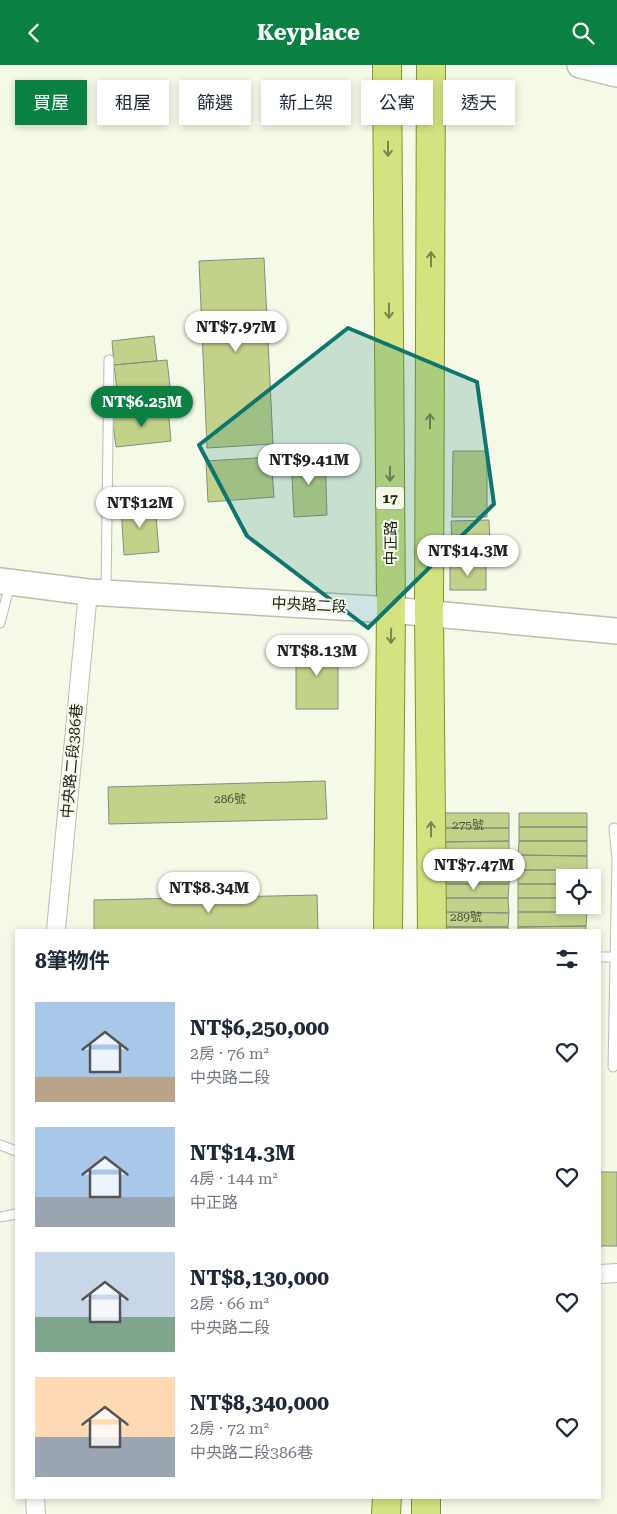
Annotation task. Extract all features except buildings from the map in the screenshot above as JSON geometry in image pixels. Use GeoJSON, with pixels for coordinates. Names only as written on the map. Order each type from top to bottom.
{"type":"FeatureCollection","features":[{"type":"Feature","properties":{"kind":"main road","name":"中正路"},"geometry":{"type":"LineString","coordinates":[[387,65],[392,610],[388,929]]}},
{"type":"Feature","properties":{"kind":"main road"},"geometry":{"type":"LineString","coordinates":[[431,65],[429,613],[432,929]]}},
{"type":"Feature","properties":{"kind":"main road"},"geometry":{"type":"LineString","coordinates":[[386,1499],[386,1514]]}},
{"type":"Feature","properties":{"kind":"main road"},"geometry":{"type":"LineString","coordinates":[[426,1499],[426,1514]]}},
{"type":"Feature","properties":{"kind":"street"},"geometry":{"type":"LineString","coordinates":[[580,65],[617,74]]}},
{"type":"Feature","properties":{"kind":"street","name":"中央路二段"},"geometry":{"type":"LineString","coordinates":[[5,582],[97,592],[392,610],[617,631]]}},
{"type":"Feature","properties":{"kind":"street","name":"中央路二段386巷"},"geometry":{"type":"LineString","coordinates":[[56,929],[97,592]]}},
{"type":"Feature","properties":{"kind":"street"},"geometry":{"type":"LineString","coordinates":[[601,1274],[617,1273]]}},
{"type":"Feature","properties":{"kind":"street"},"geometry":{"type":"LineString","coordinates":[[34,1499],[36,1514]]}},
{"type":"Feature","properties":{"kind":"lane"},"geometry":{"type":"LineString","coordinates":[[97,592],[109,360]]}},
{"type":"Feature","properties":{"kind":"lane"},"geometry":{"type":"LineString","coordinates":[[0,623],[5,582]]}},
{"type":"Feature","properties":{"kind":"lane"},"geometry":{"type":"LineString","coordinates":[[613,1067],[617,859],[614,828]]}},
{"type":"Feature","properties":{"kind":"lane"},"geometry":{"type":"LineString","coordinates":[[601,957],[616,957]]}},
{"type":"Feature","properties":{"kind":"lane"},"geometry":{"type":"LineString","coordinates":[[0,1145],[15,1151]]}},
{"type":"Feature","properties":{"kind":"lane"},"geometry":{"type":"LineString","coordinates":[[0,1217],[15,1215]]}},
{"type":"Feature","properties":{"kind":"highlighted area"},"geometry":{"type":"Polygon","coordinates":[[[348,328],[477,382],[494,504],[368,628],[247,536],[199,445],[348,328]]]}}]}
